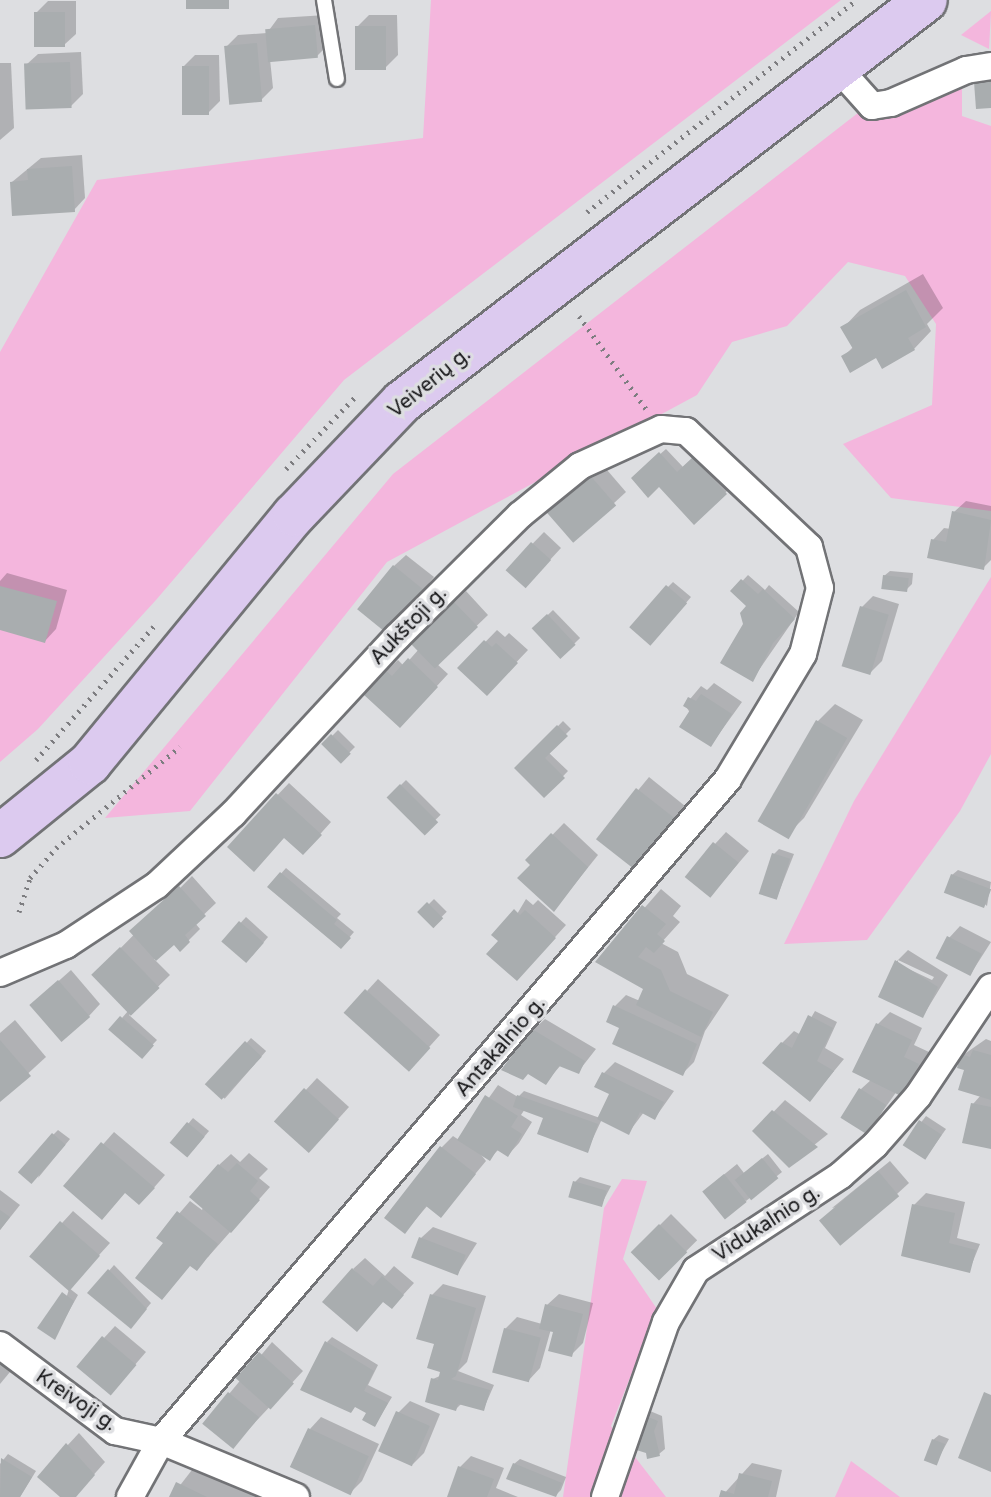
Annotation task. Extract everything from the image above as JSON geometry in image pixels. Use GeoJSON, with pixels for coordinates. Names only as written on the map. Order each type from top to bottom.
{"type":"FeatureCollection","features":[{"type":"Feature","properties":{"kind":"main road","name":"Veiverių g."},"geometry":{"type":"LineString","coordinates":[[0,836],[90,763],[294,515],[402,402],[926,0]]}},
{"type":"Feature","properties":{"kind":"street"},"geometry":{"type":"LineString","coordinates":[[838,68],[872,106],[891,103],[966,70],[991,66]]}},
{"type":"Feature","properties":{"kind":"street","name":"Antakalnio g."},"geometry":{"type":"LineString","coordinates":[[130,1497],[161,1441],[728,779],[803,654],[817,612],[818,569],[798,532],[686,431],[661,429]]}},
{"type":"Feature","properties":{"kind":"street","name":"Aukštoji g."},"geometry":{"type":"LineString","coordinates":[[0,973],[66,945],[157,885],[233,814],[397,637],[520,515],[580,466],[661,429]]}},
{"type":"Feature","properties":{"kind":"street","name":"Vidukalnio g."},"geometry":{"type":"LineString","coordinates":[[605,1497],[666,1322],[696,1270],[841,1175],[875,1145],[918,1096],[991,987]]}},
{"type":"Feature","properties":{"kind":"street","name":"Kreivoji g."},"geometry":{"type":"LineString","coordinates":[[0,1345],[115,1431],[161,1441]]}},
{"type":"Feature","properties":{"kind":"street"},"geometry":{"type":"LineString","coordinates":[[161,1441],[296,1497]]}},
{"type":"Feature","properties":{"kind":"lane"},"geometry":{"type":"LineString","coordinates":[[324,0],[337,79]]}},
{"type":"Feature","properties":{"kind":"path"},"geometry":{"type":"LineString","coordinates":[[579,316],[661,429]]}},
{"type":"Feature","properties":{"kind":"path"},"geometry":{"type":"LineString","coordinates":[[19,912],[30,878],[56,848],[180,747]]}},
{"type":"Feature","properties":{"kind":"shaded area"},"geometry":{"type":"Polygon","coordinates":[[[431,0],[841,0],[344,380],[156,600],[38,729],[0,762],[0,352],[97,180],[423,138],[431,0]]]}},
{"type":"Feature","properties":{"kind":"shaded area"},"geometry":{"type":"Polygon","coordinates":[[[991,11],[989,49],[961,35],[991,11]]]}},
{"type":"Feature","properties":{"kind":"shaded area"},"geometry":{"type":"Polygon","coordinates":[[[962,80],[962,116],[991,126],[991,511],[891,498],[843,444],[932,405],[936,324],[905,276],[848,262],[787,326],[732,342],[697,395],[387,562],[190,811],[105,818],[393,474],[863,109],[962,80]]]}},
{"type":"Feature","properties":{"kind":"shaded area"},"geometry":{"type":"Polygon","coordinates":[[[991,577],[991,754],[960,811],[867,940],[784,944],[854,801],[991,577]]]}},
{"type":"Feature","properties":{"kind":"shaded area"},"geometry":{"type":"Polygon","coordinates":[[[622,1179],[647,1181],[623,1259],[657,1309],[611,1426],[666,1497],[563,1497],[604,1208],[622,1179]]]}},
{"type":"Feature","properties":{"kind":"shaded area"},"geometry":{"type":"Polygon","coordinates":[[[851,1461],[900,1497],[835,1497],[851,1461]]]}},
{"type":"Feature","properties":{"kind":"building"},"geometry":{"type":"Polygon","coordinates":[[[186,0],[229,0],[229,9],[186,9],[186,0]]]}},
{"type":"Feature","properties":{"kind":"building"},"geometry":{"type":"Polygon","coordinates":[[[34,12],[65,12],[65,47],[34,47],[34,12]]]}},
{"type":"Feature","properties":{"kind":"building"},"geometry":{"type":"Polygon","coordinates":[[[315,25],[318,58],[268,62],[265,29],[315,25]]]}},
{"type":"Feature","properties":{"kind":"building"},"geometry":{"type":"Polygon","coordinates":[[[355,26],[386,26],[386,70],[355,70],[355,26]]]}},
{"type":"Feature","properties":{"kind":"building"},"geometry":{"type":"Polygon","coordinates":[[[257,43],[262,102],[229,105],[224,46],[257,43]]]}},
{"type":"Feature","properties":{"kind":"building"},"geometry":{"type":"Polygon","coordinates":[[[70,62],[72,108],[26,110],[24,64],[70,62]]]}},
{"type":"Feature","properties":{"kind":"building"},"geometry":{"type":"Polygon","coordinates":[[[182,66],[209,66],[209,115],[182,115],[182,66]]]}},
{"type":"Feature","properties":{"kind":"building"},"geometry":{"type":"Polygon","coordinates":[[[991,80],[991,108],[976,109],[974,82],[991,80]]]}},
{"type":"Feature","properties":{"kind":"building"},"geometry":{"type":"Polygon","coordinates":[[[72,166],[75,212],[12,216],[10,182],[28,180],[27,169],[72,166]]]}},
{"type":"Feature","properties":{"kind":"building"},"geometry":{"type":"Polygon","coordinates":[[[906,290],[926,327],[908,338],[915,350],[882,369],[876,358],[850,373],[841,356],[853,349],[840,327],[906,290]]]}},
{"type":"Feature","properties":{"kind":"building"},"geometry":{"type":"Polygon","coordinates":[[[659,452],[677,472],[693,457],[727,494],[694,525],[659,487],[648,498],[631,478],[659,452]]]}},
{"type":"Feature","properties":{"kind":"building"},"geometry":{"type":"Polygon","coordinates":[[[588,473],[616,505],[573,543],[545,510],[588,473]]]}},
{"type":"Feature","properties":{"kind":"building"},"geometry":{"type":"Polygon","coordinates":[[[952,511],[991,520],[984,570],[927,558],[931,539],[946,542],[952,511]]]}},
{"type":"Feature","properties":{"kind":"building"},"geometry":{"type":"Polygon","coordinates":[[[531,542],[551,560],[526,588],[506,570],[531,542]]]}},
{"type":"Feature","properties":{"kind":"building"},"geometry":{"type":"Polygon","coordinates":[[[393,565],[424,590],[388,634],[357,609],[393,565]]]}},
{"type":"Feature","properties":{"kind":"building"},"geometry":{"type":"Polygon","coordinates":[[[883,575],[909,578],[907,592],[881,589],[883,575]]]}},
{"type":"Feature","properties":{"kind":"building"},"geometry":{"type":"Polygon","coordinates":[[[741,579],[758,594],[763,589],[795,619],[773,643],[753,682],[720,663],[743,624],[740,613],[746,606],[730,591],[741,579]]]}},
{"type":"Feature","properties":{"kind":"building"},"geometry":{"type":"Polygon","coordinates":[[[666,585],[687,603],[650,646],[629,627],[666,585]]]}},
{"type":"Feature","properties":{"kind":"building"},"geometry":{"type":"Polygon","coordinates":[[[0,586],[57,601],[45,643],[0,630],[0,586]]]}},
{"type":"Feature","properties":{"kind":"building"},"geometry":{"type":"Polygon","coordinates":[[[453,601],[478,627],[435,669],[410,643],[453,601]]]}},
{"type":"Feature","properties":{"kind":"building"},"geometry":{"type":"Polygon","coordinates":[[[860,606],[889,615],[870,675],[842,666],[860,606]]]}},
{"type":"Feature","properties":{"kind":"building"},"geometry":{"type":"Polygon","coordinates":[[[547,614],[576,645],[560,659],[532,628],[547,614]]]}},
{"type":"Feature","properties":{"kind":"building"},"geometry":{"type":"Polygon","coordinates":[[[484,640],[492,647],[496,643],[518,663],[487,696],[457,668],[484,640]]]}},
{"type":"Feature","properties":{"kind":"building"},"geometry":{"type":"Polygon","coordinates":[[[408,658],[438,687],[400,728],[363,694],[385,670],[392,676],[408,658]]]}},
{"type":"Feature","properties":{"kind":"building"},"geometry":{"type":"Polygon","coordinates":[[[701,694],[732,714],[711,747],[679,727],[690,710],[683,706],[688,697],[696,701],[701,694]]]}},
{"type":"Feature","properties":{"kind":"building"},"geometry":{"type":"Polygon","coordinates":[[[816,720],[847,738],[789,839],[758,821],[816,720]]]}},
{"type":"Feature","properties":{"kind":"building"},"geometry":{"type":"Polygon","coordinates":[[[557,725],[568,736],[545,758],[565,778],[544,798],[514,768],[557,725]]]}},
{"type":"Feature","properties":{"kind":"building"},"geometry":{"type":"Polygon","coordinates":[[[331,734],[351,754],[341,764],[321,744],[331,734]]]}},
{"type":"Feature","properties":{"kind":"building"},"geometry":{"type":"Polygon","coordinates":[[[400,784],[438,822],[425,836],[387,797],[400,784]]]}},
{"type":"Feature","properties":{"kind":"building"},"geometry":{"type":"Polygon","coordinates":[[[636,788],[675,818],[635,869],[596,839],[636,788]]]}},
{"type":"Feature","properties":{"kind":"building"},"geometry":{"type":"Polygon","coordinates":[[[276,793],[322,835],[303,855],[284,838],[254,872],[227,847],[276,793]]]}},
{"type":"Feature","properties":{"kind":"building"},"geometry":{"type":"Polygon","coordinates":[[[551,833],[588,867],[554,912],[517,878],[530,865],[525,860],[551,833]]]}},
{"type":"Feature","properties":{"kind":"building"},"geometry":{"type":"Polygon","coordinates":[[[713,842],[739,863],[710,898],[685,877],[713,842]]]}},
{"type":"Feature","properties":{"kind":"building"},"geometry":{"type":"Polygon","coordinates":[[[772,853],[790,859],[777,900],[759,894],[772,853]]]}},
{"type":"Feature","properties":{"kind":"building"},"geometry":{"type":"Polygon","coordinates":[[[280,872],[337,920],[334,924],[351,938],[341,949],[267,887],[280,872]]]}},
{"type":"Feature","properties":{"kind":"building"},"geometry":{"type":"Polygon","coordinates":[[[951,874],[991,889],[984,908],[944,893],[951,874]]]}},
{"type":"Feature","properties":{"kind":"building"},"geometry":{"type":"Polygon","coordinates":[[[179,886],[206,916],[185,935],[190,942],[180,952],[174,945],[156,961],[129,931],[179,886]]]}},
{"type":"Feature","properties":{"kind":"building"},"geometry":{"type":"Polygon","coordinates":[[[427,902],[443,918],[433,928],[417,912],[427,902]]]}},
{"type":"Feature","properties":{"kind":"building"},"geometry":{"type":"Polygon","coordinates":[[[642,905],[666,924],[657,934],[665,941],[654,953],[646,947],[638,957],[661,970],[670,991],[713,1012],[701,1037],[636,1005],[643,989],[595,962],[642,905]]]}},
{"type":"Feature","properties":{"kind":"building"},"geometry":{"type":"Polygon","coordinates":[[[514,909],[520,915],[525,910],[556,938],[517,981],[486,954],[498,941],[491,935],[514,909]]]}},
{"type":"Feature","properties":{"kind":"building"},"geometry":{"type":"Polygon","coordinates":[[[239,921],[264,943],[246,963],[221,941],[239,921]]]}},
{"type":"Feature","properties":{"kind":"building"},"geometry":{"type":"Polygon","coordinates":[[[947,936],[982,954],[970,976],[936,958],[947,936]]]}},
{"type":"Feature","properties":{"kind":"building"},"geometry":{"type":"Polygon","coordinates":[[[120,947],[160,988],[131,1016],[91,975],[120,947]]]}},
{"type":"Feature","properties":{"kind":"building"},"geometry":{"type":"Polygon","coordinates":[[[895,960],[938,987],[923,1018],[878,997],[895,960]]]}},
{"type":"Feature","properties":{"kind":"building"},"geometry":{"type":"Polygon","coordinates":[[[58,980],[90,1017],[61,1042],[29,1005],[58,980]]]}},
{"type":"Feature","properties":{"kind":"building"},"geometry":{"type":"Polygon","coordinates":[[[365,989],[430,1048],[409,1072],[344,1013],[365,989]]]}},
{"type":"Feature","properties":{"kind":"building"},"geometry":{"type":"Polygon","coordinates":[[[613,1005],[697,1044],[683,1076],[612,1044],[619,1028],[606,1022],[613,1005]]]}},
{"type":"Feature","properties":{"kind":"building"},"geometry":{"type":"Polygon","coordinates":[[[808,1015],[833,1028],[817,1061],[834,1071],[810,1102],[762,1063],[781,1042],[792,1048],[808,1015]]]}},
{"type":"Feature","properties":{"kind":"building"},"geometry":{"type":"Polygon","coordinates":[[[120,1016],[154,1046],[142,1059],[108,1030],[120,1016]]]}},
{"type":"Feature","properties":{"kind":"building"},"geometry":{"type":"Polygon","coordinates":[[[876,1023],[912,1040],[904,1057],[919,1064],[903,1097],[852,1072],[876,1023]]]}},
{"type":"Feature","properties":{"kind":"building"},"geometry":{"type":"Polygon","coordinates":[[[532,1029],[585,1061],[579,1074],[559,1066],[546,1085],[528,1074],[523,1080],[501,1070],[532,1029]]]}},
{"type":"Feature","properties":{"kind":"building"},"geometry":{"type":"Polygon","coordinates":[[[0,1040],[31,1076],[0,1102],[0,1040]]]}},
{"type":"Feature","properties":{"kind":"building"},"geometry":{"type":"Polygon","coordinates":[[[245,1041],[262,1057],[222,1100],[205,1084],[245,1041]]]}},
{"type":"Feature","properties":{"kind":"building"},"geometry":{"type":"Polygon","coordinates":[[[973,1050],[991,1055],[991,1100],[958,1090],[964,1070],[957,1068],[961,1054],[970,1057],[973,1050]]]}},
{"type":"Feature","properties":{"kind":"building"},"geometry":{"type":"Polygon","coordinates":[[[602,1072],[664,1102],[655,1120],[640,1112],[629,1135],[597,1119],[609,1094],[594,1087],[602,1072]]]}},
{"type":"Feature","properties":{"kind":"building"},"geometry":{"type":"Polygon","coordinates":[[[304,1088],[339,1119],[309,1153],[274,1121],[304,1088]]]}},
{"type":"Feature","properties":{"kind":"building"},"geometry":{"type":"Polygon","coordinates":[[[859,1088],[886,1105],[868,1135],[840,1118],[859,1088]]]}},
{"type":"Feature","properties":{"kind":"building"},"geometry":{"type":"Polygon","coordinates":[[[485,1095],[518,1116],[511,1127],[522,1134],[508,1157],[497,1150],[490,1161],[457,1140],[485,1095]]]}},
{"type":"Feature","properties":{"kind":"building"},"geometry":{"type":"Polygon","coordinates":[[[517,1095],[598,1124],[588,1153],[537,1134],[543,1118],[513,1107],[517,1095]]]}},
{"type":"Feature","properties":{"kind":"building"},"geometry":{"type":"Polygon","coordinates":[[[971,1103],[991,1107],[991,1149],[962,1143],[971,1103]]]}},
{"type":"Feature","properties":{"kind":"building"},"geometry":{"type":"Polygon","coordinates":[[[772,1110],[818,1147],[789,1168],[752,1131],[772,1110]]]}},
{"type":"Feature","properties":{"kind":"building"},"geometry":{"type":"Polygon","coordinates":[[[919,1120],[942,1135],[925,1160],[903,1145],[919,1120]]]}},
{"type":"Feature","properties":{"kind":"building"},"geometry":{"type":"Polygon","coordinates":[[[187,1122],[205,1137],[187,1157],[170,1143],[187,1122]]]}},
{"type":"Feature","properties":{"kind":"building"},"geometry":{"type":"Polygon","coordinates":[[[52,1133],[66,1145],[31,1184],[18,1172],[52,1133]]]}},
{"type":"Feature","properties":{"kind":"building"},"geometry":{"type":"Polygon","coordinates":[[[101,1142],[155,1188],[139,1205],[125,1193],[102,1220],[63,1186],[101,1142]]]}},
{"type":"Feature","properties":{"kind":"building"},"geometry":{"type":"Polygon","coordinates":[[[440,1146],[476,1174],[441,1218],[426,1206],[405,1234],[384,1218],[440,1146]]]}},
{"type":"Feature","properties":{"kind":"building"},"geometry":{"type":"Polygon","coordinates":[[[762,1158],[778,1178],[751,1200],[735,1180],[762,1158]]]}},
{"type":"Feature","properties":{"kind":"building"},"geometry":{"type":"Polygon","coordinates":[[[237,1163],[258,1181],[250,1191],[260,1200],[231,1233],[189,1197],[218,1164],[228,1172],[237,1163]]]}},
{"type":"Feature","properties":{"kind":"building"},"geometry":{"type":"Polygon","coordinates":[[[878,1171],[899,1196],[840,1246],[819,1220],[878,1171]]]}},
{"type":"Feature","properties":{"kind":"building"},"geometry":{"type":"Polygon","coordinates":[[[724,1174],[747,1202],[725,1220],[702,1192],[724,1174]]]}},
{"type":"Feature","properties":{"kind":"building"},"geometry":{"type":"Polygon","coordinates":[[[573,1181],[607,1191],[602,1207],[568,1197],[573,1181]]]}},
{"type":"Feature","properties":{"kind":"building"},"geometry":{"type":"Polygon","coordinates":[[[912,1204],[955,1213],[949,1243],[976,1250],[970,1273],[901,1256],[912,1204]]]}},
{"type":"Feature","properties":{"kind":"building"},"geometry":{"type":"Polygon","coordinates":[[[0,1210],[10,1217],[0,1230],[0,1210]]]}},
{"type":"Feature","properties":{"kind":"building"},"geometry":{"type":"Polygon","coordinates":[[[177,1211],[218,1244],[197,1271],[190,1266],[162,1300],[135,1278],[163,1243],[156,1238],[177,1211]]]}},
{"type":"Feature","properties":{"kind":"building"},"geometry":{"type":"Polygon","coordinates":[[[60,1221],[100,1256],[69,1291],[29,1256],[60,1221]]]}},
{"type":"Feature","properties":{"kind":"building"},"geometry":{"type":"Polygon","coordinates":[[[659,1224],[687,1252],[659,1281],[631,1252],[659,1224]]]}},
{"type":"Feature","properties":{"kind":"building"},"geometry":{"type":"Polygon","coordinates":[[[419,1237],[466,1255],[458,1275],[411,1258],[419,1237]]]}},
{"type":"Feature","properties":{"kind":"building"},"geometry":{"type":"Polygon","coordinates":[[[352,1268],[373,1286],[382,1276],[404,1295],[392,1309],[383,1302],[357,1332],[322,1302],[352,1268]]]}},
{"type":"Feature","properties":{"kind":"building"},"geometry":{"type":"Polygon","coordinates":[[[108,1269],[147,1309],[131,1329],[87,1293],[108,1269]]]}},
{"type":"Feature","properties":{"kind":"building"},"geometry":{"type":"Polygon","coordinates":[[[62,1292],[74,1301],[55,1340],[37,1328],[62,1292]]]}},
{"type":"Feature","properties":{"kind":"building"},"geometry":{"type":"Polygon","coordinates":[[[430,1294],[476,1308],[456,1376],[451,1379],[490,1390],[484,1411],[458,1404],[456,1411],[425,1402],[431,1378],[438,1380],[440,1372],[427,1368],[434,1344],[416,1339],[430,1294]]]}},
{"type":"Feature","properties":{"kind":"building"},"geometry":{"type":"Polygon","coordinates":[[[545,1304],[583,1314],[572,1357],[548,1351],[553,1332],[539,1329],[545,1304]]]}},
{"type":"Feature","properties":{"kind":"building"},"geometry":{"type":"Polygon","coordinates":[[[504,1328],[541,1338],[529,1382],[492,1372],[504,1328]]]}},
{"type":"Feature","properties":{"kind":"building"},"geometry":{"type":"Polygon","coordinates":[[[102,1336],[136,1365],[111,1396],[76,1367],[102,1336]]]}},
{"type":"Feature","properties":{"kind":"building"},"geometry":{"type":"Polygon","coordinates":[[[325,1341],[374,1371],[364,1391],[388,1403],[375,1427],[362,1420],[366,1413],[355,1407],[351,1413],[300,1390],[325,1341]]]}},
{"type":"Feature","properties":{"kind":"building"},"geometry":{"type":"Polygon","coordinates":[[[259,1352],[294,1383],[271,1409],[236,1378],[259,1352]]]}},
{"type":"Feature","properties":{"kind":"building"},"geometry":{"type":"Polygon","coordinates":[[[228,1392],[259,1417],[233,1449],[202,1424],[228,1392]]]}},
{"type":"Feature","properties":{"kind":"building"},"geometry":{"type":"Polygon","coordinates":[[[984,1392],[991,1395],[991,1472],[958,1458],[984,1392]]]}},
{"type":"Feature","properties":{"kind":"building"},"geometry":{"type":"Polygon","coordinates":[[[396,1411],[430,1426],[412,1466],[378,1451],[396,1411]]]}},
{"type":"Feature","properties":{"kind":"building"},"geometry":{"type":"Polygon","coordinates":[[[643,1415],[658,1421],[654,1431],[660,1456],[647,1459],[646,1453],[630,1448],[643,1415]]]}},
{"type":"Feature","properties":{"kind":"building"},"geometry":{"type":"Polygon","coordinates":[[[308,1428],[369,1456],[351,1495],[290,1467],[308,1428]]]}},
{"type":"Feature","properties":{"kind":"building"},"geometry":{"type":"Polygon","coordinates":[[[932,1439],[945,1444],[937,1465],[924,1460],[932,1439]]]}},
{"type":"Feature","properties":{"kind":"building"},"geometry":{"type":"Polygon","coordinates":[[[66,1443],[95,1475],[76,1497],[60,1497],[37,1477],[66,1443]]]}},
{"type":"Feature","properties":{"kind":"building"},"geometry":{"type":"Polygon","coordinates":[[[1,1458],[32,1477],[20,1497],[0,1497],[1,1458]]]}},
{"type":"Feature","properties":{"kind":"building"},"geometry":{"type":"Polygon","coordinates":[[[513,1463],[562,1483],[556,1497],[506,1479],[513,1463]]]}},
{"type":"Feature","properties":{"kind":"building"},"geometry":{"type":"Polygon","coordinates":[[[458,1466],[494,1479],[487,1497],[447,1497],[458,1466]]]}},
{"type":"Feature","properties":{"kind":"building"},"geometry":{"type":"Polygon","coordinates":[[[739,1473],[772,1481],[768,1497],[719,1497],[721,1490],[734,1494],[739,1473]]]}},
{"type":"Feature","properties":{"kind":"building"},"geometry":{"type":"Polygon","coordinates":[[[176,1482],[207,1497],[169,1497],[176,1482]]]}}]}
